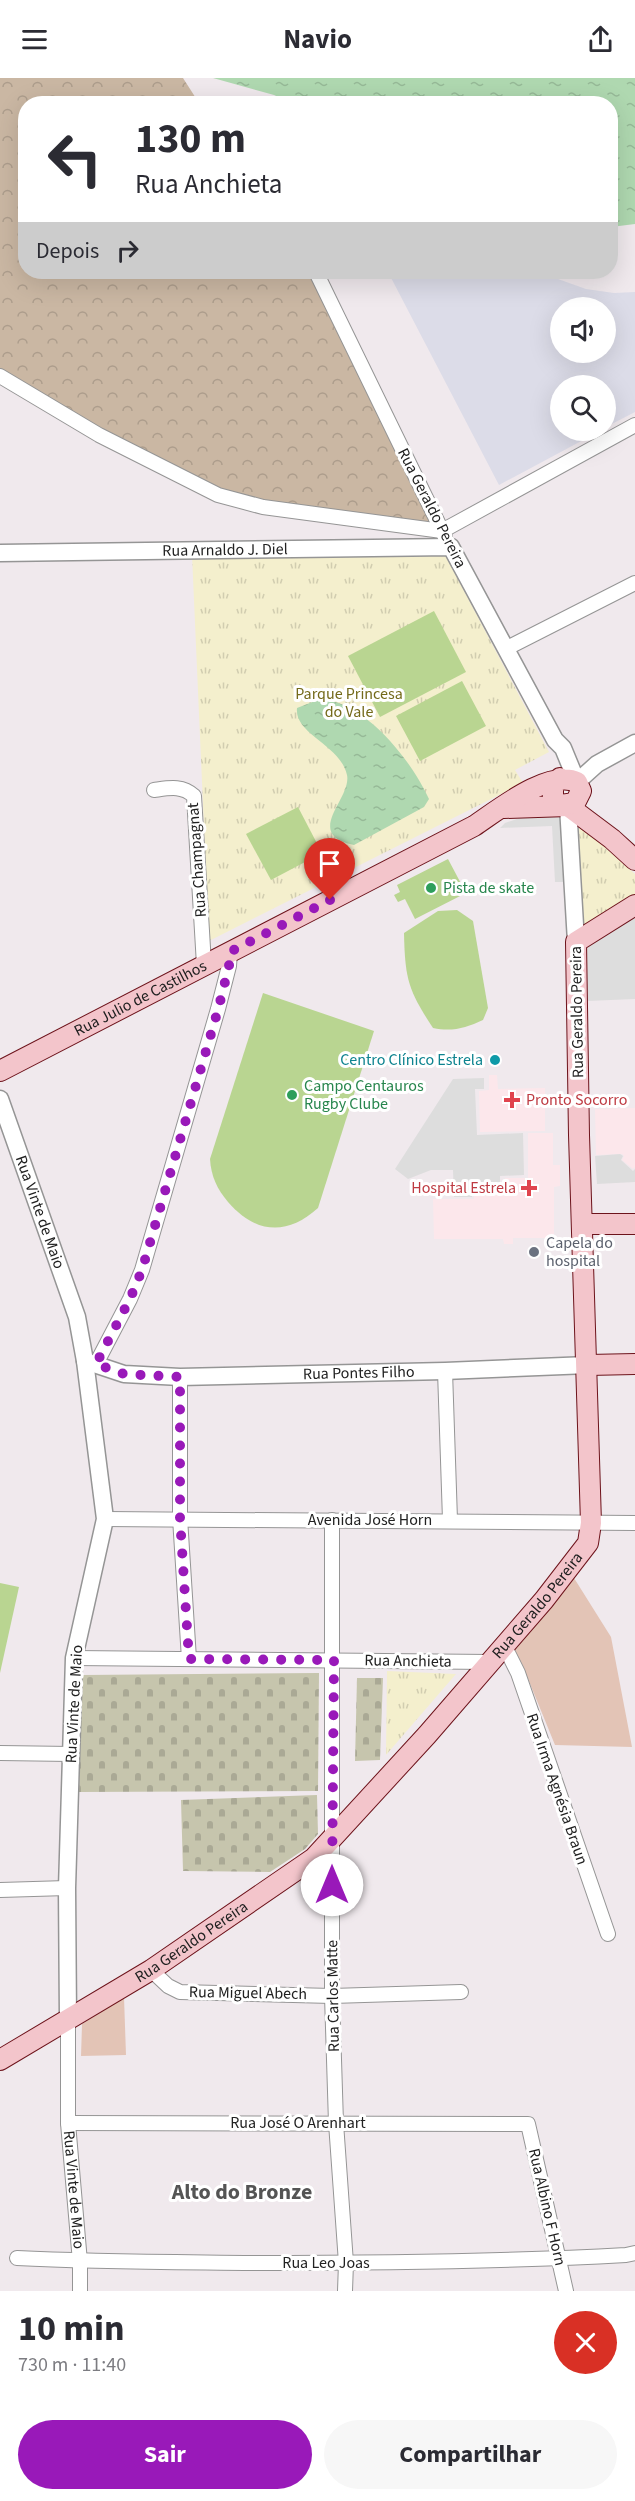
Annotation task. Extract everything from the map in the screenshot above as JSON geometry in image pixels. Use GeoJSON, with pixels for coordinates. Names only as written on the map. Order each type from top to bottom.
{"type":"FeatureCollection","features":[{"type":"Feature","properties":{"kind":"main road"},"geometry":{"type":"LineString","coordinates":[[612,839],[568,780],[553,785],[552,795],[556,802],[568,806],[612,839],[635,860]]}},
{"type":"Feature","properties":{"kind":"main road","name":"Rua Julio de Castilhos"},"geometry":{"type":"LineString","coordinates":[[0,1071],[474,826],[535,787],[568,780]]}},
{"type":"Feature","properties":{"kind":"main road","name":"Rua Julio de Castilhos"},"geometry":{"type":"LineString","coordinates":[[502,808],[539,805],[568,806]]}},
{"type":"Feature","properties":{"kind":"main road"},"geometry":{"type":"LineString","coordinates":[[576,942],[635,905]]}},
{"type":"Feature","properties":{"kind":"main road","name":"Rua Geraldo Pereira"},"geometry":{"type":"LineString","coordinates":[[0,2060],[151,1971],[294,1873],[332,1840],[544,1600],[588,1543],[591,1523],[588,1365],[579,1124],[576,942]]}},
{"type":"Feature","properties":{"kind":"main road"},"geometry":{"type":"LineString","coordinates":[[583,1224],[635,1224]]}},
{"type":"Feature","properties":{"kind":"main road","name":"Rua Pontes Filho"},"geometry":{"type":"LineString","coordinates":[[588,1365],[635,1364]]}},
{"type":"Feature","properties":{"kind":"street","name":"Rua Geraldo Pereira"},"geometry":{"type":"LineString","coordinates":[[319,279],[442,531],[555,740],[562,770],[568,780]]}},
{"type":"Feature","properties":{"kind":"street"},"geometry":{"type":"LineString","coordinates":[[0,376],[99,435],[218,495],[263,507],[442,531],[635,424]]}},
{"type":"Feature","properties":{"kind":"street","name":"Rua Arnaldo J. Diel"},"geometry":{"type":"LineString","coordinates":[[0,553],[451,547]]}},
{"type":"Feature","properties":{"kind":"street"},"geometry":{"type":"LineString","coordinates":[[507,648],[634,586]]}},
{"type":"Feature","properties":{"kind":"street","name":"Rua Julio de Castilhos"},"geometry":{"type":"LineString","coordinates":[[568,780],[635,743]]}},
{"type":"Feature","properties":{"kind":"street","name":"Rua Champagnat"},"geometry":{"type":"LineString","coordinates":[[154,790],[186,789],[194,796],[204,965]]}},
{"type":"Feature","properties":{"kind":"street","name":"Rua Geraldo Pereira"},"geometry":{"type":"LineString","coordinates":[[568,806],[576,942]]}},
{"type":"Feature","properties":{"kind":"street"},"geometry":{"type":"LineString","coordinates":[[91,1363],[130,1299],[142,1270],[218,1010],[229,966],[230,952]]}},
{"type":"Feature","properties":{"kind":"street","name":"Rua Vinte de Maio"},"geometry":{"type":"LineString","coordinates":[[0,1099],[91,1363],[105,1519],[74,1658],[67,1888],[68,2123],[80,2262],[80,2291]]}},
{"type":"Feature","properties":{"kind":"street","name":"Rua Pontes Filho"},"geometry":{"type":"LineString","coordinates":[[91,1363],[124,1374],[180,1377],[446,1371],[588,1365]]}},
{"type":"Feature","properties":{"kind":"street"},"geometry":{"type":"LineString","coordinates":[[446,1371],[450,1520]]}},
{"type":"Feature","properties":{"kind":"street"},"geometry":{"type":"LineString","coordinates":[[180,1377],[180,1518],[189,1659]]}},
{"type":"Feature","properties":{"kind":"street","name":"Avenida José Horn"},"geometry":{"type":"LineString","coordinates":[[105,1519],[635,1522]]}},
{"type":"Feature","properties":{"kind":"street","name":"Rua Carlos Matte"},"geometry":{"type":"LineString","coordinates":[[332,1520],[334,1660],[332,1996],[336,2123],[346,2263],[345,2291]]}},
{"type":"Feature","properties":{"kind":"street","name":"Rua Irma Agnésia Braun"},"geometry":{"type":"LineString","coordinates":[[504,1645],[518,1673],[608,1934]]}},
{"type":"Feature","properties":{"kind":"street","name":"Rua Anchieta"},"geometry":{"type":"LineString","coordinates":[[74,1658],[490,1662]]}},
{"type":"Feature","properties":{"kind":"street"},"geometry":{"type":"LineString","coordinates":[[0,1754],[71,1754]]}},
{"type":"Feature","properties":{"kind":"street"},"geometry":{"type":"LineString","coordinates":[[0,1890],[67,1888]]}},
{"type":"Feature","properties":{"kind":"street","name":"Rua Miguel Abech"},"geometry":{"type":"LineString","coordinates":[[151,1971],[168,1986],[180,1992],[332,1996],[461,1992]]}},
{"type":"Feature","properties":{"kind":"street","name":"Rua José O Arenhart"},"geometry":{"type":"LineString","coordinates":[[68,2123],[528,2124]]}},
{"type":"Feature","properties":{"kind":"street","name":"Rua Albino F Horn"},"geometry":{"type":"LineString","coordinates":[[528,2124],[566,2291]]}},
{"type":"Feature","properties":{"kind":"street","name":"Rua Leo Joas"},"geometry":{"type":"LineString","coordinates":[[17,2258],[80,2262],[346,2263],[558,2259],[635,2253]]}},
{"type":"Feature","properties":{"kind":"shaded area"},"geometry":{"type":"Polygon","coordinates":[[[392,279],[558,279],[586,289],[614,293],[635,292],[635,412],[616,422],[616,375],[550,375],[550,441],[581,441],[499,485],[392,279]]]}},
{"type":"Feature","properties":{"kind":"shaded area"},"geometry":{"type":"Polygon","coordinates":[[[434,611],[466,672],[380,717],[348,656],[434,611]]]}},
{"type":"Feature","properties":{"kind":"shaded area"},"geometry":{"type":"Polygon","coordinates":[[[462,681],[486,726],[420,761],[396,716],[462,681]]]}},
{"type":"Feature","properties":{"kind":"shaded area"},"geometry":{"type":"Polygon","coordinates":[[[298,807],[322,853],[271,880],[246,834],[298,807]]]}},
{"type":"Feature","properties":{"kind":"shaded area"},"geometry":{"type":"Polygon","coordinates":[[[529,815],[565,815],[570,882],[555,882],[552,826],[500,828],[505,823],[529,815]]]}},
{"type":"Feature","properties":{"kind":"shaded area","name":"Pista de skate"},"geometry":{"type":"Polygon","coordinates":[[[448,859],[466,893],[415,919],[405,899],[398,902],[394,895],[400,892],[397,885],[448,859]]]}},
{"type":"Feature","properties":{"kind":"shaded area"},"geometry":{"type":"Polygon","coordinates":[[[457,910],[473,921],[488,1008],[483,1020],[471,1025],[453,1029],[433,1028],[418,1004],[410,984],[405,962],[404,933],[438,911],[457,910]]]}},
{"type":"Feature","properties":{"kind":"shaded area"},"geometry":{"type":"Polygon","coordinates":[[[629,916],[635,919],[635,999],[587,1001],[584,947],[629,916]]]}},
{"type":"Feature","properties":{"kind":"shaded area","name":"Campo Centauros Rugby Clube"},"geometry":{"type":"Polygon","coordinates":[[[263,993],[374,1031],[318,1208],[295,1223],[272,1228],[250,1220],[228,1202],[213,1177],[210,1159],[263,993]]]}},
{"type":"Feature","properties":{"kind":"shaded area","name":"Pronto Socorro"},"geometry":{"type":"Polygon","coordinates":[[[489,1075],[497,1075],[498,1089],[545,1088],[545,1131],[480,1132],[479,1091],[489,1090],[489,1075]]]}},
{"type":"Feature","properties":{"kind":"shaded area"},"geometry":{"type":"Polygon","coordinates":[[[484,1078],[484,1089],[475,1089],[477,1135],[523,1133],[524,1175],[500,1176],[500,1187],[472,1187],[472,1197],[454,1197],[453,1170],[431,1170],[408,1179],[395,1169],[453,1079],[484,1078]]]}},
{"type":"Feature","properties":{"kind":"shaded area"},"geometry":{"type":"Polygon","coordinates":[[[635,1108],[635,1167],[633,1169],[622,1160],[624,1156],[622,1154],[596,1155],[595,1109],[635,1108]]]}},
{"type":"Feature","properties":{"kind":"shaded area","name":"Hospital Estrela"},"geometry":{"type":"Polygon","coordinates":[[[528,1133],[553,1133],[553,1165],[560,1165],[560,1186],[554,1187],[554,1238],[513,1238],[513,1244],[504,1244],[503,1239],[434,1239],[433,1199],[474,1199],[474,1190],[504,1190],[505,1178],[528,1178],[528,1133]]]}},
{"type":"Feature","properties":{"kind":"shaded area"},"geometry":{"type":"Polygon","coordinates":[[[620,1154],[623,1156],[621,1160],[633,1171],[635,1169],[635,1182],[597,1184],[595,1156],[620,1154]]]}},
{"type":"Feature","properties":{"kind":"shaded area"},"geometry":{"type":"Polygon","coordinates":[[[574,1578],[611,1637],[632,1747],[555,1745],[522,1664],[512,1648],[574,1578]]]}},
{"type":"Feature","properties":{"kind":"shaded area"},"geometry":{"type":"Polygon","coordinates":[[[0,1583],[19,1587],[0,1673],[0,1583]]]}},
{"type":"Feature","properties":{"kind":"shaded area"},"geometry":{"type":"Polygon","coordinates":[[[124,1997],[126,2055],[81,2056],[82,2024],[124,1997]]]}},
{"type":"Feature","properties":{"kind":"green space"},"geometry":{"type":"Polygon","coordinates":[[[0,78],[183,78],[195,96],[18,96],[18,279],[319,279],[442,531],[218,495],[0,376],[0,78]]]}},
{"type":"Feature","properties":{"kind":"green space","name":"Parque Princesa do Vale"},"geometry":{"type":"Polygon","coordinates":[[[443,551],[549,752],[515,770],[523,783],[209,941],[192,555],[443,551]]]}},
{"type":"Feature","properties":{"kind":"green space"},"geometry":{"type":"Polygon","coordinates":[[[579,824],[635,874],[635,898],[581,931],[579,824]]]}},
{"type":"Feature","properties":{"kind":"green space"},"geometry":{"type":"Polygon","coordinates":[[[387,1671],[456,1674],[386,1755],[387,1671]]]}},
{"type":"Feature","properties":{"kind":"green space"},"geometry":{"type":"Polygon","coordinates":[[[319,1673],[318,1791],[79,1792],[82,1675],[319,1673]]]}},
{"type":"Feature","properties":{"kind":"green space"},"geometry":{"type":"Polygon","coordinates":[[[357,1678],[383,1678],[380,1760],[355,1761],[357,1678]]]}},
{"type":"Feature","properties":{"kind":"green space"},"geometry":{"type":"Polygon","coordinates":[[[317,1795],[318,1834],[305,1849],[270,1872],[183,1871],[181,1800],[317,1795]]]}},
{"type":"Feature","properties":{"kind":"water"},"geometry":{"type":"Polygon","coordinates":[[[213,78],[635,78],[635,224],[618,226],[618,96],[274,95],[213,78]]]}},
{"type":"Feature","properties":{"kind":"water"},"geometry":{"type":"Polygon","coordinates":[[[320,699],[354,710],[385,736],[411,767],[421,784],[429,799],[424,807],[354,845],[339,840],[332,833],[330,824],[347,784],[347,775],[336,755],[303,725],[298,717],[297,708],[320,699]]]}},
{"type":"Feature","properties":{"kind":"place","name":"Pista de skate"},"geometry":{"type":"Point","coordinates":[431,888]}},
{"type":"Feature","properties":{"kind":"place","name":"Centro Clínico Estrela"},"geometry":{"type":"Point","coordinates":[495,1060]}},
{"type":"Feature","properties":{"kind":"place","name":"Campo Centauros Rugby Clube"},"geometry":{"type":"Point","coordinates":[292,1095]}},
{"type":"Feature","properties":{"kind":"place","name":"Pronto Socorro"},"geometry":{"type":"Point","coordinates":[512,1100]}},
{"type":"Feature","properties":{"kind":"place","name":"Hospital Estrela"},"geometry":{"type":"Point","coordinates":[529,1188]}},
{"type":"Feature","properties":{"kind":"place","name":"Capela do hospital"},"geometry":{"type":"Point","coordinates":[534,1252]}},
{"type":"Feature","properties":{"kind":"district","name":"Alto do Bronze"},"geometry":{"type":"Point","coordinates":[242,2192]}},
{"type":"Feature","properties":{"kind":"route"},"geometry":{"type":"LineString","coordinates":[[330,900],[230,952],[229,966],[218,1010],[142,1270],[130,1299],[96,1364],[124,1374],[180,1377],[180,1518],[189,1659],[334,1660],[332,1885]]}}]}
